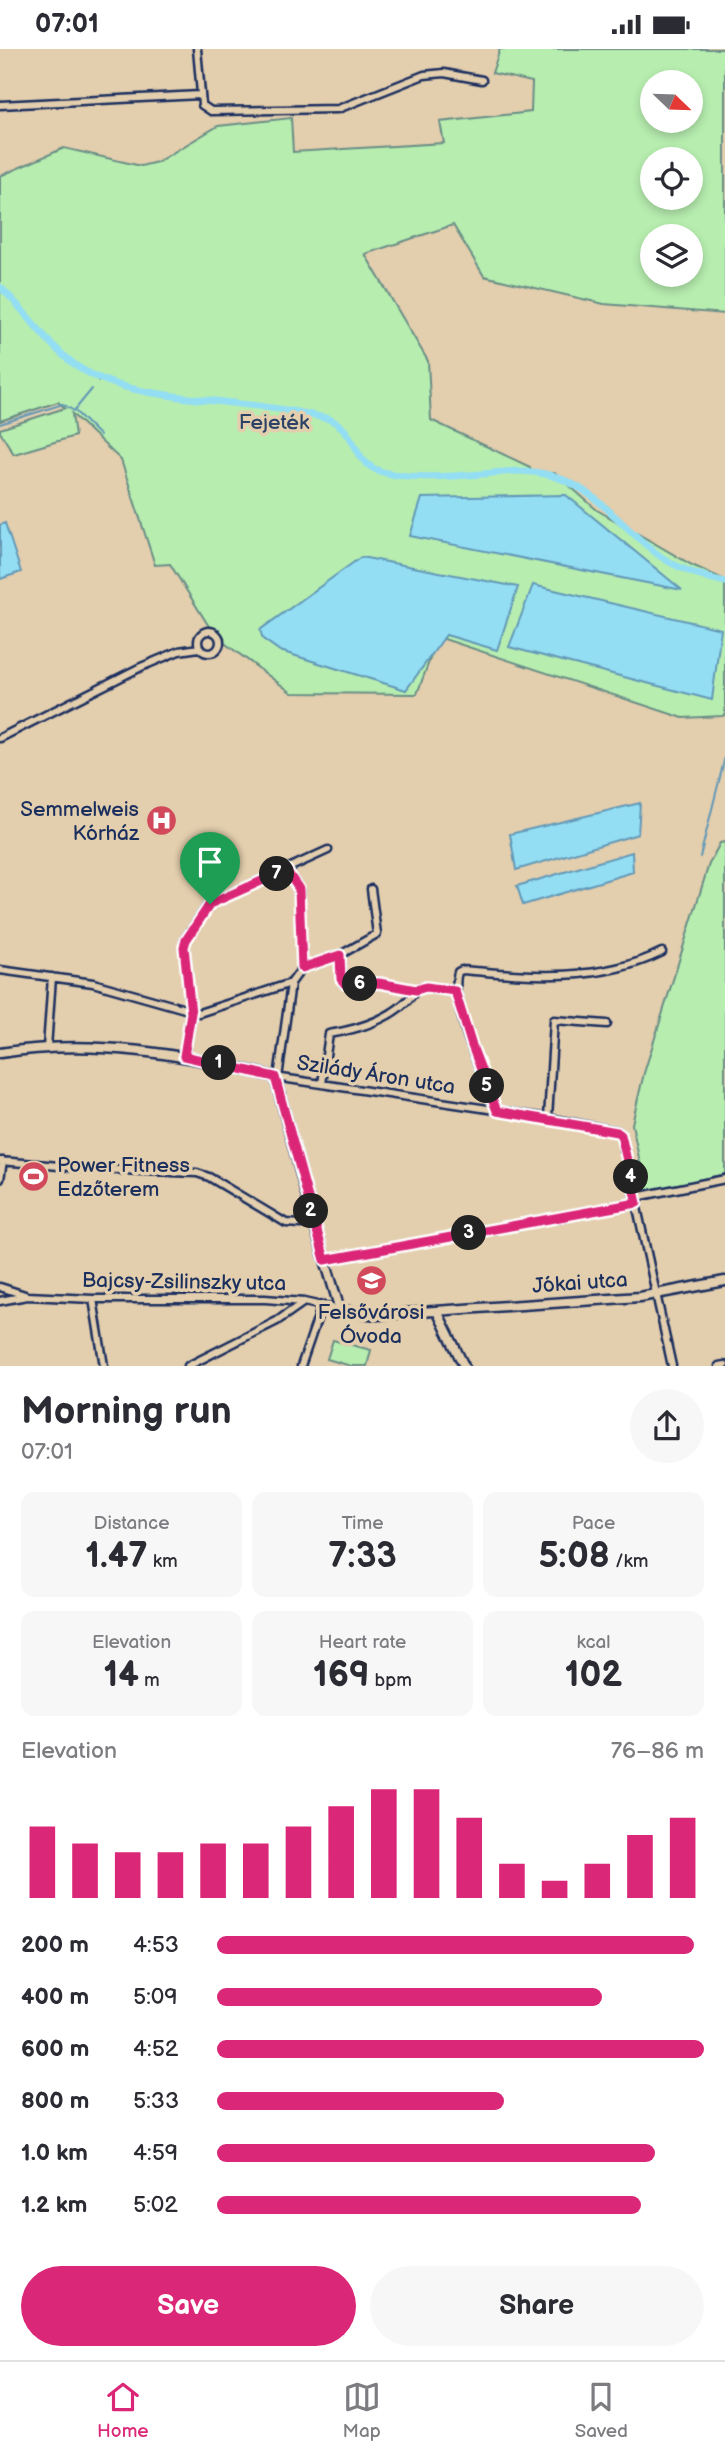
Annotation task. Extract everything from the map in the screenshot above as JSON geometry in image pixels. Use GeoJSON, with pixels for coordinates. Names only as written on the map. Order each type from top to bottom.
{"type":"FeatureCollection","features":[{"type":"Feature","properties":{"kind":"street"},"geometry":{"type":"LineString","coordinates":[[197,49],[202,105],[211,111],[331,110],[347,107],[431,73],[450,73],[482,80]]}},
{"type":"Feature","properties":{"kind":"street"},"geometry":{"type":"LineString","coordinates":[[0,105],[200,95]]}},
{"type":"Feature","properties":{"kind":"street"},"geometry":{"type":"LineString","coordinates":[[0,738],[148,664],[179,650],[199,648]]}},
{"type":"Feature","properties":{"kind":"street"},"geometry":{"type":"LineString","coordinates":[[184,1056],[191,1013],[184,947],[210,904],[328,850]]}},
{"type":"Feature","properties":{"kind":"street"},"geometry":{"type":"LineString","coordinates":[[286,870],[299,889],[302,968]]}},
{"type":"Feature","properties":{"kind":"street"},"geometry":{"type":"LineString","coordinates":[[340,1310],[313,1220],[276,1077],[291,983],[302,968],[340,955],[377,935],[371,889]]}},
{"type":"Feature","properties":{"kind":"street"},"geometry":{"type":"LineString","coordinates":[[497,1111],[472,1046],[455,991],[456,975],[462,970],[562,976],[640,962],[662,952]]}},
{"type":"Feature","properties":{"kind":"street"},"geometry":{"type":"LineString","coordinates":[[340,955],[341,979],[345,984],[379,983],[416,990],[426,987],[455,991]]}},
{"type":"Feature","properties":{"kind":"street"},"geometry":{"type":"LineString","coordinates":[[0,970],[93,983],[191,1013],[202,1012],[291,983]]}},
{"type":"Feature","properties":{"kind":"street"},"geometry":{"type":"LineString","coordinates":[[47,1048],[52,977]]}},
{"type":"Feature","properties":{"kind":"street"},"geometry":{"type":"LineString","coordinates":[[322,1084],[329,1034],[347,1031],[400,1009],[416,990]]}},
{"type":"Feature","properties":{"kind":"street"},"geometry":{"type":"LineString","coordinates":[[548,1118],[554,1020],[607,1024]]}},
{"type":"Feature","properties":{"kind":"street","name":"Szilády Áron utca"},"geometry":{"type":"LineString","coordinates":[[0,1053],[47,1048],[113,1048],[184,1056],[276,1077],[548,1118],[617,1132],[621,1135],[636,1200]]}},
{"type":"Feature","properties":{"kind":"street"},"geometry":{"type":"LineString","coordinates":[[0,1178],[1,1161],[95,1169],[197,1173],[209,1177],[286,1223],[301,1224],[313,1220]]}},
{"type":"Feature","properties":{"kind":"street"},"geometry":{"type":"LineString","coordinates":[[325,1260],[636,1200],[725,1179]]}},
{"type":"Feature","properties":{"kind":"street"},"geometry":{"type":"LineString","coordinates":[[636,1200],[672,1366]]}},
{"type":"Feature","properties":{"kind":"street","name":"Jókai utca"},"geometry":{"type":"LineString","coordinates":[[340,1310],[371,1315],[437,1311],[658,1294],[725,1282]]}},
{"type":"Feature","properties":{"kind":"street"},"geometry":{"type":"LineString","coordinates":[[0,1287],[27,1296]]}},
{"type":"Feature","properties":{"kind":"street"},"geometry":{"type":"LineString","coordinates":[[0,1301],[27,1296]]}},
{"type":"Feature","properties":{"kind":"street","name":"Bajcsy-Zsilinszky utca"},"geometry":{"type":"LineString","coordinates":[[27,1296],[93,1299],[265,1299],[304,1302],[340,1310]]}},
{"type":"Feature","properties":{"kind":"street"},"geometry":{"type":"LineString","coordinates":[[93,1299],[104,1366]]}},
{"type":"Feature","properties":{"kind":"street"},"geometry":{"type":"LineString","coordinates":[[188,1366],[278,1321],[304,1302]]}},
{"type":"Feature","properties":{"kind":"street"},"geometry":{"type":"LineString","coordinates":[[301,1366],[322,1305]]}},
{"type":"Feature","properties":{"kind":"street"},"geometry":{"type":"LineString","coordinates":[[437,1311],[464,1366]]}},
{"type":"Feature","properties":{"kind":"street"},"geometry":{"type":"LineString","coordinates":[[719,1366],[725,1365]]}},
{"type":"Feature","properties":{"kind":"green space","name":"Fejeték"},"geometry":{"type":"Polygon","coordinates":[[[500,49],[725,49],[725,314],[604,304],[484,276],[453,225],[365,254],[428,361],[431,420],[530,467],[532,474],[555,473],[597,510],[692,565],[725,580],[725,715],[722,716],[683,718],[438,637],[417,694],[292,693],[215,636],[170,564],[155,565],[121,460],[72,414],[75,436],[14,454],[0,432],[0,429],[65,408],[58,402],[0,421],[0,176],[64,148],[141,166],[157,162],[218,126],[291,118],[293,152],[444,143],[440,122],[531,112],[532,82],[492,73],[500,49]]]}},
{"type":"Feature","properties":{"kind":"green space"},"geometry":{"type":"Polygon","coordinates":[[[725,842],[725,1174],[646,1192],[632,1124],[644,1073],[709,864],[720,843],[725,842]]]}},
{"type":"Feature","properties":{"kind":"green space"},"geometry":{"type":"Polygon","coordinates":[[[333,1340],[371,1350],[367,1366],[351,1366],[327,1359],[333,1340]]]}},
{"type":"Feature","properties":{"kind":"water"},"geometry":{"type":"Polygon","coordinates":[[[566,495],[682,590],[410,536],[422,498],[566,495]]]}},
{"type":"Feature","properties":{"kind":"water"},"geometry":{"type":"Polygon","coordinates":[[[5,523],[21,572],[0,579],[0,525],[5,523]]]}},
{"type":"Feature","properties":{"kind":"water"},"geometry":{"type":"Polygon","coordinates":[[[361,557],[518,587],[497,650],[446,635],[406,690],[280,651],[263,639],[260,630],[361,557]]]}},
{"type":"Feature","properties":{"kind":"water"},"geometry":{"type":"Polygon","coordinates":[[[533,585],[721,629],[712,700],[509,647],[533,585]]]}},
{"type":"Feature","properties":{"kind":"water"},"geometry":{"type":"Polygon","coordinates":[[[640,803],[638,834],[516,870],[510,834],[640,803]]]}},
{"type":"Feature","properties":{"kind":"water"},"geometry":{"type":"Polygon","coordinates":[[[632,852],[633,872],[523,905],[517,886],[632,852]]]}},
{"type":"Feature","properties":{"kind":"waterway"},"geometry":{"type":"LineString","coordinates":[[0,287],[49,342],[71,362],[96,377],[153,393],[280,409],[329,419],[344,430],[365,462],[384,472],[442,477],[517,471],[541,473],[562,479],[596,500],[667,561],[691,572],[725,582]]}},
{"type":"Feature","properties":{"kind":"waterway"},"geometry":{"type":"LineString","coordinates":[[98,382],[101,378]]}},
{"type":"Feature","properties":{"kind":"waterway"},"geometry":{"type":"LineString","coordinates":[[0,424],[63,404],[74,411],[92,389]]}},
{"type":"Feature","properties":{"kind":"waterway"},"geometry":{"type":"LineString","coordinates":[[76,412],[100,436]]}},
{"type":"Feature","properties":{"kind":"waterway"},"geometry":{"type":"LineString","coordinates":[[700,857],[725,757]]}},
{"type":"Feature","properties":{"kind":"place","name":"Semmelweis Kórház"},"geometry":{"type":"Point","coordinates":[162,821]}},
{"type":"Feature","properties":{"kind":"place","name":"Power Fitness Edzőterem"},"geometry":{"type":"Point","coordinates":[34,1177]}},
{"type":"Feature","properties":{"kind":"place","name":"Felsővárosi Óvoda"},"geometry":{"type":"Point","coordinates":[371,1280]}},
{"type":"Feature","properties":{"kind":"route"},"geometry":{"type":"LineString","coordinates":[[286,870],[299,889],[302,968],[340,955],[341,979],[345,984],[379,983],[416,990],[426,987],[455,991],[472,1046],[497,1111],[617,1132],[621,1135],[637,1203],[325,1260],[275,1077],[184,1056],[191,1013],[184,947],[210,904],[286,870]]}}]}
